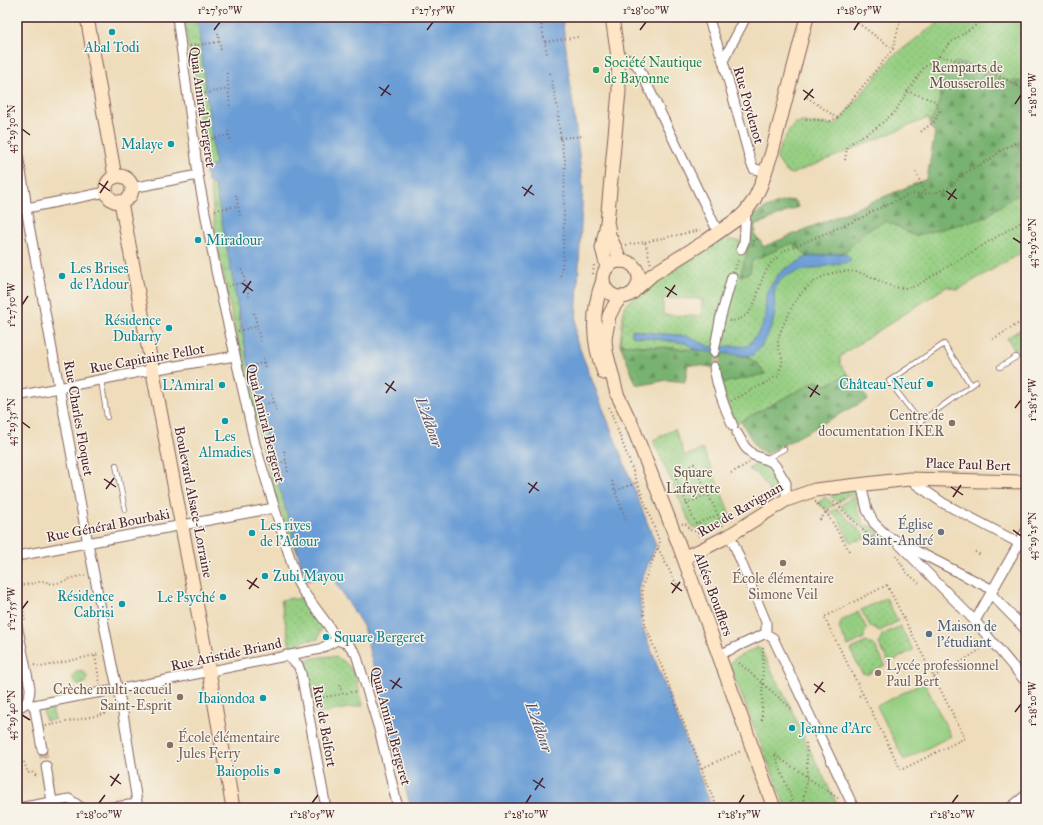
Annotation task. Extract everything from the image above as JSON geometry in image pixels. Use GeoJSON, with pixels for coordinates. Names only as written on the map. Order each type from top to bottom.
{"type":"FeatureCollection","features":[{"type":"Feature","properties":{"kind":"main road"},"geometry":{"type":"LineString","coordinates":[[87,17],[115,177]]}},
{"type":"Feature","properties":{"kind":"main road"},"geometry":{"type":"LineString","coordinates":[[607,267],[602,248],[607,224],[619,99],[618,57],[612,17]]}},
{"type":"Feature","properties":{"kind":"main road"},"geometry":{"type":"LineString","coordinates":[[653,274],[635,268],[629,263],[621,261],[607,267],[603,280],[607,290],[616,296],[621,297],[631,294],[653,274],[718,232],[746,211],[754,200],[766,172],[807,17]]}},
{"type":"Feature","properties":{"kind":"main road"},"geometry":{"type":"LineString","coordinates":[[121,176],[126,178],[132,188],[130,196],[122,202],[110,199],[106,192],[108,183],[115,177],[121,176]]}},
{"type":"Feature","properties":{"kind":"main road","name":"Boulevard Alsace-Lorraine"},"geometry":{"type":"LineString","coordinates":[[122,202],[233,808]]}},
{"type":"Feature","properties":{"kind":"main road"},"geometry":{"type":"LineString","coordinates":[[607,224],[609,235],[621,261]]}},
{"type":"Feature","properties":{"kind":"main road"},"geometry":{"type":"LineString","coordinates":[[635,268],[639,276],[636,289]]}},
{"type":"Feature","properties":{"kind":"main road","name":"Allées Boufflers"},"geometry":{"type":"LineString","coordinates":[[603,280],[598,293],[596,306],[594,339],[610,388],[617,394]]}},
{"type":"Feature","properties":{"kind":"main road","name":"Allées Boufflers"},"geometry":{"type":"LineString","coordinates":[[621,297],[609,316],[605,339],[606,351],[617,394],[632,425],[684,557],[774,808]]}},
{"type":"Feature","properties":{"kind":"main road","name":"Rue de Ravignan"},"geometry":{"type":"LineString","coordinates":[[684,557],[730,535],[786,500],[815,490],[862,489],[909,479]]}},
{"type":"Feature","properties":{"kind":"main road","name":"Place Paul Bert"},"geometry":{"type":"LineString","coordinates":[[909,479],[1026,482]]}},
{"type":"Feature","properties":{"kind":"street","name":"Quai Amiral Bergeret"},"geometry":{"type":"LineString","coordinates":[[177,17],[198,175],[219,288],[262,467],[297,581],[337,640],[348,644],[356,654],[379,729],[398,808]]}},
{"type":"Feature","properties":{"kind":"street"},"geometry":{"type":"LineString","coordinates":[[708,17],[722,61]]}},
{"type":"Feature","properties":{"kind":"street","name":"Rue Poydenot"},"geometry":{"type":"LineString","coordinates":[[746,17],[722,61],[754,169],[766,172]]}},
{"type":"Feature","properties":{"kind":"street"},"geometry":{"type":"LineString","coordinates":[[618,57],[637,64],[718,232]]}},
{"type":"Feature","properties":{"kind":"street","name":"Rue Charles Floquet"},"geometry":{"type":"LineString","coordinates":[[17,150],[26,208],[88,543],[118,690],[137,806]]}},
{"type":"Feature","properties":{"kind":"street"},"geometry":{"type":"LineString","coordinates":[[132,188],[198,175]]}},
{"type":"Feature","properties":{"kind":"street"},"geometry":{"type":"LineString","coordinates":[[17,210],[106,192]]}},
{"type":"Feature","properties":{"kind":"street"},"geometry":{"type":"LineString","coordinates":[[742,249],[744,242],[746,211]]}},
{"type":"Feature","properties":{"kind":"street"},"geometry":{"type":"LineString","coordinates":[[714,349],[720,320],[732,277]]}},
{"type":"Feature","properties":{"kind":"street","name":"Rue Capitaine Pellot"},"geometry":{"type":"LineString","coordinates":[[17,396],[235,356]]}},
{"type":"Feature","properties":{"kind":"street"},"geometry":{"type":"LineString","coordinates":[[714,367],[716,384],[735,429],[745,447],[777,468],[786,483],[786,500]]}},
{"type":"Feature","properties":{"kind":"street"},"geometry":{"type":"LineString","coordinates":[[909,479],[943,502],[1020,543]]}},
{"type":"Feature","properties":{"kind":"street"},"geometry":{"type":"LineString","coordinates":[[862,489],[867,510],[874,523],[887,536],[992,592],[1026,630]]}},
{"type":"Feature","properties":{"kind":"street","name":"Rue Général Bourbaki"},"geometry":{"type":"LineString","coordinates":[[17,556],[88,543],[129,533],[274,508]]}},
{"type":"Feature","properties":{"kind":"street"},"geometry":{"type":"LineString","coordinates":[[975,621],[1026,531]]}},
{"type":"Feature","properties":{"kind":"street"},"geometry":{"type":"LineString","coordinates":[[730,535],[766,622],[766,634]]}},
{"type":"Feature","properties":{"kind":"street"},"geometry":{"type":"LineString","coordinates":[[894,539],[975,621],[1026,682]]}},
{"type":"Feature","properties":{"kind":"street"},"geometry":{"type":"LineString","coordinates":[[17,625],[30,688],[31,704],[42,749]]}},
{"type":"Feature","properties":{"kind":"street"},"geometry":{"type":"LineString","coordinates":[[719,655],[762,634],[766,634],[773,638],[854,808]]}},
{"type":"Feature","properties":{"kind":"street","name":"Rue Aristide Briand"},"geometry":{"type":"LineString","coordinates":[[31,704],[118,690],[320,649],[337,640]]}},
{"type":"Feature","properties":{"kind":"street","name":"Rue de Belfort"},"geometry":{"type":"LineString","coordinates":[[286,656],[298,666],[301,673],[326,808]]}},
{"type":"Feature","properties":{"kind":"street"},"geometry":{"type":"LineString","coordinates":[[17,708],[31,704]]}},
{"type":"Feature","properties":{"kind":"street"},"geometry":{"type":"LineString","coordinates":[[46,769],[52,801]]}},
{"type":"Feature","properties":{"kind":"street"},"geometry":{"type":"LineString","coordinates":[[1010,808],[1026,795]]}},
{"type":"Feature","properties":{"kind":"street"},"geometry":{"type":"LineString","coordinates":[[18,808],[69,799],[82,808]]}},
{"type":"Feature","properties":{"kind":"street"},"geometry":{"type":"LineString","coordinates":[[106,808],[137,806]]}},
{"type":"Feature","properties":{"kind":"lane"},"geometry":{"type":"LineString","coordinates":[[971,385],[944,344],[889,381],[920,422],[976,382]]}},
{"type":"Feature","properties":{"kind":"lane"},"geometry":{"type":"LineString","coordinates":[[1000,368],[1016,357]]}},
{"type":"Feature","properties":{"kind":"lane"},"geometry":{"type":"LineString","coordinates":[[101,380],[107,418]]}},
{"type":"Feature","properties":{"kind":"lane"},"geometry":{"type":"LineString","coordinates":[[762,459],[784,449]]}},
{"type":"Feature","properties":{"kind":"lane"},"geometry":{"type":"LineString","coordinates":[[116,465],[124,510]]}},
{"type":"Feature","properties":{"kind":"path"},"geometry":{"type":"LineString","coordinates":[[540,17],[547,54]]}},
{"type":"Feature","properties":{"kind":"path"},"geometry":{"type":"LineString","coordinates":[[806,119],[831,122],[837,118],[893,49],[901,17]]}},
{"type":"Feature","properties":{"kind":"path"},"geometry":{"type":"LineString","coordinates":[[845,160],[846,148],[849,144],[876,128],[894,113],[923,68],[939,56],[951,42],[988,17]]}},
{"type":"Feature","properties":{"kind":"path"},"geometry":{"type":"LineString","coordinates":[[858,23],[893,49]]}},
{"type":"Feature","properties":{"kind":"path"},"geometry":{"type":"LineString","coordinates":[[218,33],[221,51]]}},
{"type":"Feature","properties":{"kind":"path"},"geometry":{"type":"LineString","coordinates":[[545,42],[578,37]]}},
{"type":"Feature","properties":{"kind":"path"},"geometry":{"type":"LineString","coordinates":[[181,48],[219,42]]}},
{"type":"Feature","properties":{"kind":"path"},"geometry":{"type":"LineString","coordinates":[[939,56],[961,60],[1019,86],[1026,92]]}},
{"type":"Feature","properties":{"kind":"path"},"geometry":{"type":"LineString","coordinates":[[550,73],[559,114],[558,119],[560,138],[565,158],[563,260],[560,279]]}},
{"type":"Feature","properties":{"kind":"path"},"geometry":{"type":"LineString","coordinates":[[227,74],[230,109]]}},
{"type":"Feature","properties":{"kind":"path"},"geometry":{"type":"LineString","coordinates":[[188,97],[228,89]]}},
{"type":"Feature","properties":{"kind":"path"},"geometry":{"type":"LineString","coordinates":[[907,91],[935,101],[940,111],[935,121],[919,133]]}},
{"type":"Feature","properties":{"kind":"path"},"geometry":{"type":"LineString","coordinates":[[807,97],[837,118]]}},
{"type":"Feature","properties":{"kind":"path"},"geometry":{"type":"LineString","coordinates":[[228,130],[231,143]]}},
{"type":"Feature","properties":{"kind":"path"},"geometry":{"type":"LineString","coordinates":[[194,142],[229,135]]}},
{"type":"Feature","properties":{"kind":"path"},"geometry":{"type":"LineString","coordinates":[[560,138],[584,136]]}},
{"type":"Feature","properties":{"kind":"path"},"geometry":{"type":"LineString","coordinates":[[732,321],[739,320],[751,312],[767,268],[784,252],[868,215],[869,213],[911,194],[935,193],[950,187],[964,174],[991,159],[1000,151],[1015,143],[1026,142]]}},
{"type":"Feature","properties":{"kind":"path"},"geometry":{"type":"LineString","coordinates":[[916,172],[925,193]]}},
{"type":"Feature","properties":{"kind":"path"},"geometry":{"type":"LineString","coordinates":[[236,195],[240,216]]}},
{"type":"Feature","properties":{"kind":"path"},"geometry":{"type":"LineString","coordinates":[[206,212],[238,206]]}},
{"type":"Feature","properties":{"kind":"path"},"geometry":{"type":"LineString","coordinates":[[724,405],[778,376],[782,360],[778,344],[782,328],[796,300],[811,284],[821,278],[843,271],[854,271],[867,275],[894,288],[907,289],[916,286],[1026,219]]}},
{"type":"Feature","properties":{"kind":"path"},"geometry":{"type":"LineString","coordinates":[[614,243],[625,245],[645,242],[653,274]]}},
{"type":"Feature","properties":{"kind":"path"},"geometry":{"type":"LineString","coordinates":[[732,277],[742,249]]}},
{"type":"Feature","properties":{"kind":"path"},"geometry":{"type":"LineString","coordinates":[[242,270],[249,297]]}},
{"type":"Feature","properties":{"kind":"path"},"geometry":{"type":"LineString","coordinates":[[219,288],[245,282]]}},
{"type":"Feature","properties":{"kind":"path"},"geometry":{"type":"LineString","coordinates":[[1023,306],[1026,310]]}},
{"type":"Feature","properties":{"kind":"path"},"geometry":{"type":"LineString","coordinates":[[254,313],[261,344]]}},
{"type":"Feature","properties":{"kind":"path"},"geometry":{"type":"LineString","coordinates":[[993,339],[1026,318]]}},
{"type":"Feature","properties":{"kind":"path"},"geometry":{"type":"LineString","coordinates":[[229,333],[257,326]]}},
{"type":"Feature","properties":{"kind":"path"},"geometry":{"type":"LineString","coordinates":[[263,358],[265,368]]}},
{"type":"Feature","properties":{"kind":"path"},"geometry":{"type":"LineString","coordinates":[[238,368],[264,363]]}},
{"type":"Feature","properties":{"kind":"path"},"geometry":{"type":"LineString","coordinates":[[272,394],[276,410]]}},
{"type":"Feature","properties":{"kind":"path"},"geometry":{"type":"LineString","coordinates":[[247,408],[274,402]]}},
{"type":"Feature","properties":{"kind":"path"},"geometry":{"type":"LineString","coordinates":[[284,451],[288,472]]}},
{"type":"Feature","properties":{"kind":"path"},"geometry":{"type":"LineString","coordinates":[[731,472],[762,459]]}},
{"type":"Feature","properties":{"kind":"path"},"geometry":{"type":"LineString","coordinates":[[262,467],[286,461]]}},
{"type":"Feature","properties":{"kind":"path"},"geometry":{"type":"LineString","coordinates":[[718,515],[696,524],[674,474],[694,464],[723,525],[730,535]]}},
{"type":"Feature","properties":{"kind":"path"},"geometry":{"type":"LineString","coordinates":[[612,481],[626,520]]}},
{"type":"Feature","properties":{"kind":"path"},"geometry":{"type":"LineString","coordinates":[[615,491],[638,482]]}},
{"type":"Feature","properties":{"kind":"path"},"geometry":{"type":"LineString","coordinates":[[820,520],[826,512],[848,497],[860,496],[862,489]]}},
{"type":"Feature","properties":{"kind":"path"},"geometry":{"type":"LineString","coordinates":[[686,504],[708,494]]}},
{"type":"Feature","properties":{"kind":"path"},"geometry":{"type":"LineString","coordinates":[[827,495],[870,537],[879,540]]}},
{"type":"Feature","properties":{"kind":"path"},"geometry":{"type":"LineString","coordinates":[[821,499],[815,502],[826,512],[850,552]]}},
{"type":"Feature","properties":{"kind":"path"},"geometry":{"type":"LineString","coordinates":[[657,535],[660,542],[643,584],[645,624],[718,808]]}},
{"type":"Feature","properties":{"kind":"path"},"geometry":{"type":"LineString","coordinates":[[658,548],[669,570]]}},
{"type":"Feature","properties":{"kind":"path"},"geometry":{"type":"LineString","coordinates":[[691,579],[703,575],[706,564],[701,550]]}},
{"type":"Feature","properties":{"kind":"path"},"geometry":{"type":"LineString","coordinates":[[894,552],[906,572],[920,583]]}},
{"type":"Feature","properties":{"kind":"path"},"geometry":{"type":"LineString","coordinates":[[975,552],[981,555]]}},
{"type":"Feature","properties":{"kind":"path"},"geometry":{"type":"LineString","coordinates":[[17,576],[19,586],[44,581],[52,584],[88,574]]}},
{"type":"Feature","properties":{"kind":"path"},"geometry":{"type":"LineString","coordinates":[[887,585],[934,677],[964,738],[901,770],[824,617],[887,585]]}},
{"type":"Feature","properties":{"kind":"path"},"geometry":{"type":"LineString","coordinates":[[762,720],[762,648],[766,634]]}},
{"type":"Feature","properties":{"kind":"path"},"geometry":{"type":"LineString","coordinates":[[953,667],[981,649],[972,637]]}},
{"type":"Feature","properties":{"kind":"path"},"geometry":{"type":"LineString","coordinates":[[30,663],[41,667],[92,657],[103,653]]}},
{"type":"Feature","properties":{"kind":"path"},"geometry":{"type":"LineString","coordinates":[[739,663],[791,708]]}},
{"type":"Feature","properties":{"kind":"path"},"geometry":{"type":"LineString","coordinates":[[934,677],[938,674]]}},
{"type":"Feature","properties":{"kind":"path"},"geometry":{"type":"LineString","coordinates":[[340,685],[342,694]]}},
{"type":"Feature","properties":{"kind":"path"},"geometry":{"type":"LineString","coordinates":[[306,700],[367,689]]}},
{"type":"Feature","properties":{"kind":"path"},"geometry":{"type":"LineString","coordinates":[[859,696],[863,694]]}},
{"type":"Feature","properties":{"kind":"path"},"geometry":{"type":"LineString","coordinates":[[802,808],[807,777],[806,742]]}},
{"type":"Feature","properties":{"kind":"path"},"geometry":{"type":"LineString","coordinates":[[702,768],[752,747]]}},
{"type":"Feature","properties":{"kind":"path"},"geometry":{"type":"LineString","coordinates":[[795,808],[776,755],[843,801]]}},
{"type":"Feature","properties":{"kind":"path"},"geometry":{"type":"LineString","coordinates":[[24,762],[28,773],[32,772],[35,775],[46,769]]}},
{"type":"Feature","properties":{"kind":"green space"},"geometry":{"type":"Polygon","coordinates":[[[184,17],[199,17],[217,163],[212,169],[206,164],[184,17]]]}},
{"type":"Feature","properties":{"kind":"green space","name":"Remparts de Mousserolles"},"geometry":{"type":"Polygon","coordinates":[[[945,17],[1026,17],[1026,250],[959,289],[946,287],[846,352],[840,357],[840,364],[848,374],[827,385],[816,381],[734,425],[716,368],[764,374],[758,364],[747,356],[620,344],[624,307],[627,303],[720,238],[744,242],[763,209],[791,200],[796,202],[798,207],[754,226],[756,232],[753,233],[760,240],[763,247],[927,179],[935,133],[928,118],[792,174],[786,172],[777,159],[783,140],[795,123],[804,122],[836,125],[892,57],[945,17]],[[663,298],[663,315],[702,316],[702,299],[663,298]]]}},
{"type":"Feature","properties":{"kind":"green space"},"geometry":{"type":"Polygon","coordinates":[[[955,62],[972,66],[1000,80],[1026,82],[1026,194],[1013,197],[984,218],[914,236],[886,221],[865,231],[846,251],[841,253],[807,257],[792,243],[752,261],[750,273],[740,276],[748,249],[747,219],[764,209],[785,201],[796,202],[798,207],[754,226],[756,232],[753,233],[760,240],[763,247],[927,179],[935,133],[930,123],[940,103],[940,75],[955,62]]]}},
{"type":"Feature","properties":{"kind":"green space"},"geometry":{"type":"Polygon","coordinates":[[[210,183],[214,183],[217,192],[237,296],[239,322],[298,553],[284,521],[269,474],[253,409],[217,244],[210,183]]]}},
{"type":"Feature","properties":{"kind":"green space"},"geometry":{"type":"Polygon","coordinates":[[[1023,328],[1026,348],[1017,354],[1007,338],[1023,328]]]}},
{"type":"Feature","properties":{"kind":"green space"},"geometry":{"type":"Polygon","coordinates":[[[620,344],[747,356],[758,364],[765,374],[724,383],[719,368],[688,364],[685,382],[667,380],[642,385],[636,384],[620,344]]]}},
{"type":"Feature","properties":{"kind":"green space"},"geometry":{"type":"Polygon","coordinates":[[[848,374],[868,399],[765,455],[756,447],[741,421],[816,381],[827,385],[848,374]]]}},
{"type":"Feature","properties":{"kind":"green space","name":"Square Lafayette"},"geometry":{"type":"Polygon","coordinates":[[[675,429],[685,456],[703,449],[733,521],[707,529],[692,527],[653,440],[675,429]]]}},
{"type":"Feature","properties":{"kind":"green space"},"geometry":{"type":"Polygon","coordinates":[[[761,462],[774,469],[780,477],[782,491],[772,497],[760,477],[748,469],[761,462]]]}},
{"type":"Feature","properties":{"kind":"green space"},"geometry":{"type":"Polygon","coordinates":[[[854,490],[859,495],[847,496],[838,503],[828,493],[854,490]]]}},
{"type":"Feature","properties":{"kind":"green space"},"geometry":{"type":"Polygon","coordinates":[[[825,497],[834,505],[826,510],[818,503],[825,497]]]}},
{"type":"Feature","properties":{"kind":"green space"},"geometry":{"type":"Polygon","coordinates":[[[851,498],[861,498],[856,506],[865,525],[872,526],[881,535],[873,536],[840,506],[851,498]]]}},
{"type":"Feature","properties":{"kind":"green space"},"geometry":{"type":"Polygon","coordinates":[[[837,508],[868,538],[850,542],[838,517],[829,513],[837,508]]]}},
{"type":"Feature","properties":{"kind":"green space"},"geometry":{"type":"Polygon","coordinates":[[[303,596],[324,624],[318,639],[302,641],[302,645],[290,646],[281,600],[293,598],[294,600],[303,596]]]}},
{"type":"Feature","properties":{"kind":"green space"},"geometry":{"type":"Polygon","coordinates":[[[886,598],[898,621],[880,631],[870,626],[861,610],[886,598]]]}},
{"type":"Feature","properties":{"kind":"green space"},"geometry":{"type":"Polygon","coordinates":[[[858,612],[867,629],[864,634],[864,638],[848,646],[839,628],[841,621],[858,612]]]}},
{"type":"Feature","properties":{"kind":"green space"},"geometry":{"type":"Polygon","coordinates":[[[900,626],[913,650],[889,663],[879,644],[882,635],[900,626]]]}},
{"type":"Feature","properties":{"kind":"green space"},"geometry":{"type":"Polygon","coordinates":[[[866,642],[875,646],[885,665],[868,674],[862,673],[850,650],[866,642]]]}},
{"type":"Feature","properties":{"kind":"green space"},"geometry":{"type":"Polygon","coordinates":[[[758,647],[760,648],[791,708],[837,804],[842,806],[841,808],[786,808],[730,666],[734,659],[758,647]]]}},
{"type":"Feature","properties":{"kind":"green space"},"geometry":{"type":"Polygon","coordinates":[[[332,656],[346,663],[355,675],[363,705],[318,714],[316,713],[305,660],[332,656]]]}},
{"type":"Feature","properties":{"kind":"green space"},"geometry":{"type":"Polygon","coordinates":[[[77,671],[83,671],[87,675],[87,681],[83,685],[77,685],[73,681],[73,675],[77,671]]]}},
{"type":"Feature","properties":{"kind":"green space"},"geometry":{"type":"Polygon","coordinates":[[[924,682],[951,736],[904,760],[877,706],[924,682]]]}},
{"type":"Feature","properties":{"kind":"green space"},"geometry":{"type":"Polygon","coordinates":[[[52,709],[55,719],[46,721],[43,711],[52,709]]]}},
{"type":"Feature","properties":{"kind":"water","name":"L'Adour"},"geometry":{"type":"Polygon","coordinates":[[[197,17],[562,17],[583,187],[576,339],[656,545],[639,587],[642,626],[712,808],[411,808],[397,760],[363,626],[330,574],[306,581],[273,465],[248,362],[215,185],[208,182],[205,170],[215,165],[197,17]]]}},
{"type":"Feature","properties":{"kind":"water"},"geometry":{"type":"Polygon","coordinates":[[[841,253],[850,258],[850,262],[795,272],[778,283],[774,293],[775,309],[772,324],[765,341],[753,355],[747,356],[696,350],[685,343],[632,336],[632,329],[644,332],[687,336],[708,346],[721,348],[731,346],[748,346],[762,327],[765,317],[766,293],[778,275],[785,269],[807,257],[841,253]]]}},
{"type":"Feature","properties":{"kind":"tunnel"},"geometry":{"type":"LineString","coordinates":[[714,352],[714,367]]}},
{"type":"Feature","properties":{"kind":"tunnel"},"geometry":{"type":"LineString","coordinates":[[42,749],[46,766]]}},
{"type":"Feature","properties":{"kind":"place","name":"Abal Todi"},"geometry":{"type":"Point","coordinates":[112,32]}},
{"type":"Feature","properties":{"kind":"place","name":"Société Nautique de Bayonne"},"geometry":{"type":"Point","coordinates":[596,70]}},
{"type":"Feature","properties":{"kind":"place","name":"Malaye"},"geometry":{"type":"Point","coordinates":[171,144]}},
{"type":"Feature","properties":{"kind":"place","name":"Miradour"},"geometry":{"type":"Point","coordinates":[198,240]}},
{"type":"Feature","properties":{"kind":"place","name":"Les Brises de l'Adour"},"geometry":{"type":"Point","coordinates":[62,276]}},
{"type":"Feature","properties":{"kind":"place","name":"Résidence Dubarry"},"geometry":{"type":"Point","coordinates":[169,328]}},
{"type":"Feature","properties":{"kind":"place","name":"Château-Neuf"},"geometry":{"type":"Point","coordinates":[930,384]}},
{"type":"Feature","properties":{"kind":"place","name":"L'Amiral"},"geometry":{"type":"Point","coordinates":[222,385]}},
{"type":"Feature","properties":{"kind":"place","name":"Les Almadies"},"geometry":{"type":"Point","coordinates":[225,421]}},
{"type":"Feature","properties":{"kind":"place","name":"Centre de documentation IKER"},"geometry":{"type":"Point","coordinates":[952,423]}},
{"type":"Feature","properties":{"kind":"place","name":"Église Saint-André"},"geometry":{"type":"Point","coordinates":[941,532]}},
{"type":"Feature","properties":{"kind":"place","name":"Les rives de l'Adour"},"geometry":{"type":"Point","coordinates":[252,533]}},
{"type":"Feature","properties":{"kind":"place","name":"École élémentaire Simone Veil"},"geometry":{"type":"Point","coordinates":[783,563]}},
{"type":"Feature","properties":{"kind":"place","name":"Zubi Mayou"},"geometry":{"type":"Point","coordinates":[265,576]}},
{"type":"Feature","properties":{"kind":"place","name":"Le Psyché"},"geometry":{"type":"Point","coordinates":[223,597]}},
{"type":"Feature","properties":{"kind":"place","name":"Résidence Cabrisi"},"geometry":{"type":"Point","coordinates":[122,604]}},
{"type":"Feature","properties":{"kind":"place","name":"Maison de l'étudiant"},"geometry":{"type":"Point","coordinates":[929,634]}},
{"type":"Feature","properties":{"kind":"place","name":"Square Bergeret"},"geometry":{"type":"Point","coordinates":[326,637]}},
{"type":"Feature","properties":{"kind":"place","name":"Lycée professionnel Paul Bert"},"geometry":{"type":"Point","coordinates":[878,673]}},
{"type":"Feature","properties":{"kind":"place","name":"Crèche multi-accueil Saint-Esprit"},"geometry":{"type":"Point","coordinates":[180,697]}},
{"type":"Feature","properties":{"kind":"place","name":"Ibaiondoa"},"geometry":{"type":"Point","coordinates":[263,698]}},
{"type":"Feature","properties":{"kind":"place","name":"Jeanne d'Arc"},"geometry":{"type":"Point","coordinates":[792,728]}},
{"type":"Feature","properties":{"kind":"place","name":"École élémentaire Jules Ferry"},"geometry":{"type":"Point","coordinates":[170,745]}},
{"type":"Feature","properties":{"kind":"place","name":"Baiopolis"},"geometry":{"type":"Point","coordinates":[277,771]}}]}
